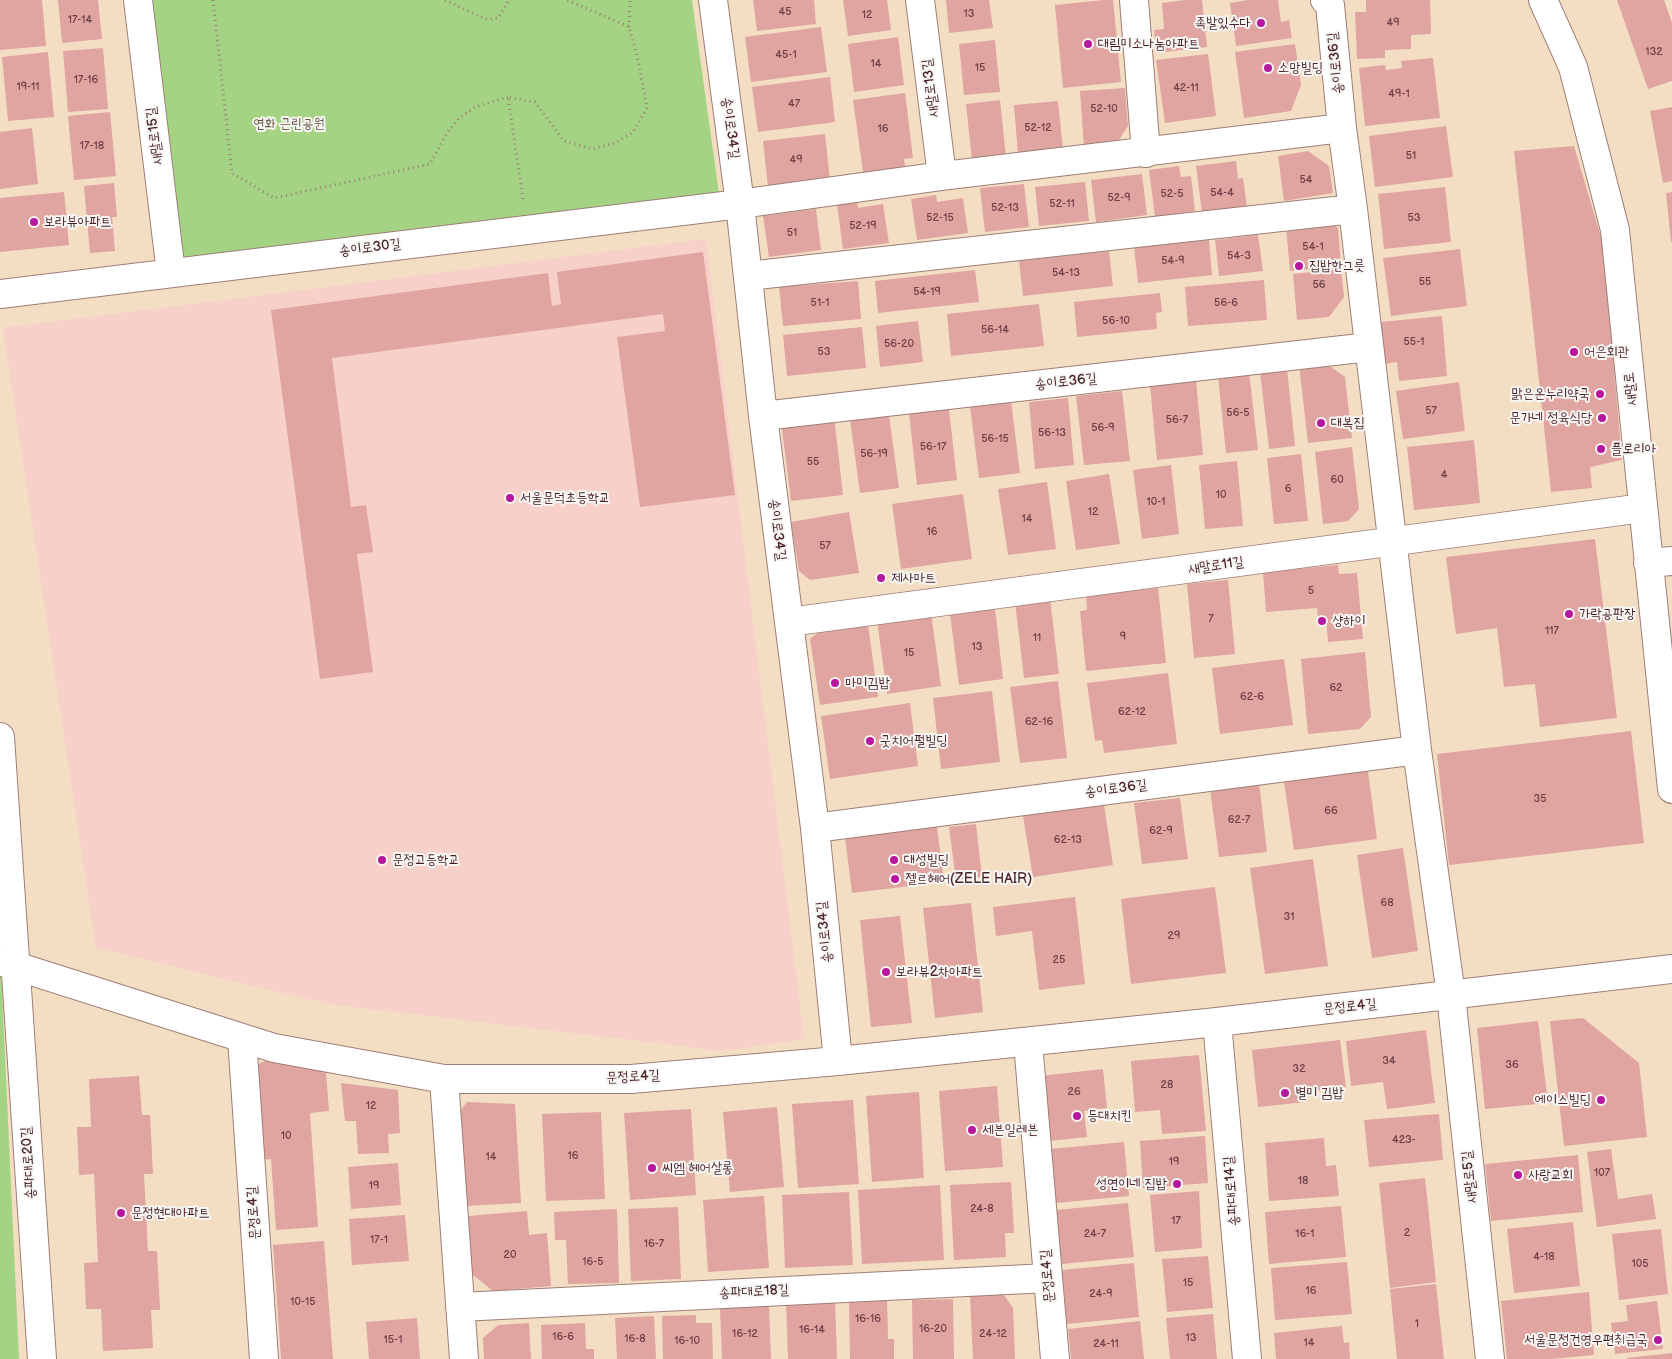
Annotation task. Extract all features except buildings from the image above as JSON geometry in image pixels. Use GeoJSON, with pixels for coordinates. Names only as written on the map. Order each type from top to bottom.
{"type":"FeatureCollection","features":[{"type":"Feature","properties":{"kind":"street","name":"새말로15길"},"geometry":{"type":"LineString","coordinates":[[138,0],[171,273]]}},
{"type":"Feature","properties":{"kind":"street","name":"송이로34길"},"geometry":{"type":"LineString","coordinates":[[713,0],[740,204],[763,416],[815,828],[838,1061]]}},
{"type":"Feature","properties":{"kind":"street","name":"새말로13길"},"geometry":{"type":"LineString","coordinates":[[920,0],[942,176]]}},
{"type":"Feature","properties":{"kind":"street"},"geometry":{"type":"LineString","coordinates":[[1134,0],[1146,153]]}},
{"type":"Feature","properties":{"kind":"street","name":"새말로"},"geometry":{"type":"LineString","coordinates":[[1543,0],[1573,67],[1614,230],[1643,508],[1660,562],[1672,789]]}},
{"type":"Feature","properties":{"kind":"street","name":"송이로36길"},"geometry":{"type":"LineString","coordinates":[[1331,2],[1342,128],[1417,750],[1451,995]]}},
{"type":"Feature","properties":{"kind":"street"},"geometry":{"type":"LineString","coordinates":[[740,204],[942,176],[1342,128]]}},
{"type":"Feature","properties":{"kind":"street","name":"송이로30길"},"geometry":{"type":"LineString","coordinates":[[0,294],[740,204]]}},
{"type":"Feature","properties":{"kind":"street"},"geometry":{"type":"LineString","coordinates":[[748,276],[1353,209]]}},
{"type":"Feature","properties":{"kind":"street","name":"송이로36길"},"geometry":{"type":"LineString","coordinates":[[763,416],[1369,347]]}},
{"type":"Feature","properties":{"kind":"street","name":"새말로11길"},"geometry":{"type":"LineString","coordinates":[[789,622],[1643,508]]}},
{"type":"Feature","properties":{"kind":"street"},"geometry":{"type":"LineString","coordinates":[[0,737],[8,964]]}},
{"type":"Feature","properties":{"kind":"street","name":"송이로36길"},"geometry":{"type":"LineString","coordinates":[[815,828],[1417,750]]}},
{"type":"Feature","properties":{"kind":"street","name":"문정로4길"},"geometry":{"type":"LineString","coordinates":[[8,964],[274,1048],[444,1079],[632,1079],[838,1061],[944,1049],[1028,1043],[1672,969]]}},
{"type":"Feature","properties":{"kind":"street","name":"송파대로20길"},"geometry":{"type":"LineString","coordinates":[[8,964],[42,1359]]}},
{"type":"Feature","properties":{"kind":"street","name":"새말로5길"},"geometry":{"type":"LineString","coordinates":[[1451,995],[1490,1359]]}},
{"type":"Feature","properties":{"kind":"street","name":"송파대로14길"},"geometry":{"type":"LineString","coordinates":[[1217,1022],[1247,1359]]}},
{"type":"Feature","properties":{"kind":"street","name":"문정로4길"},"geometry":{"type":"LineString","coordinates":[[242,1038],[264,1359]]}},
{"type":"Feature","properties":{"kind":"street","name":"문정로4길"},"geometry":{"type":"LineString","coordinates":[[1028,1043],[1055,1359]]}},
{"type":"Feature","properties":{"kind":"street"},"geometry":{"type":"LineString","coordinates":[[444,1079],[464,1359]]}},
{"type":"Feature","properties":{"kind":"street","name":"송파대로18길"},"geometry":{"type":"LineString","coordinates":[[460,1307],[1048,1278]]}},
{"type":"Feature","properties":{"kind":"path"},"geometry":{"type":"LineString","coordinates":[[212,0],[232,173],[274,198],[430,164],[447,133],[458,118],[475,107],[508,97],[535,102],[564,141],[592,149],[614,144],[633,132],[647,108],[637,55],[629,27],[630,0]]}},
{"type":"Feature","properties":{"kind":"path"},"geometry":{"type":"LineString","coordinates":[[445,0],[485,19],[498,18],[509,0]]}},
{"type":"Feature","properties":{"kind":"path"},"geometry":{"type":"LineString","coordinates":[[567,0],[629,27]]}},
{"type":"Feature","properties":{"kind":"path"},"geometry":{"type":"LineString","coordinates":[[508,97],[528,229]]}},
{"type":"Feature","properties":{"kind":"shaded area"},"geometry":{"type":"Polygon","coordinates":[[[706,239],[804,1039],[723,1051],[329,1004],[96,948],[3,328],[706,239]]]}},
{"type":"Feature","properties":{"kind":"green space","name":"연화 근린공원"},"geometry":{"type":"Polygon","coordinates":[[[149,0],[692,0],[720,201],[179,261],[149,0]]]}},
{"type":"Feature","properties":{"kind":"green space"},"geometry":{"type":"Polygon","coordinates":[[[0,963],[2,990],[19,1359],[0,1359],[0,963]]]}},
{"type":"Feature","properties":{"kind":"place","name":"족발있수다"},"geometry":{"type":"Point","coordinates":[1261,23]}},
{"type":"Feature","properties":{"kind":"place","name":"대림미소나눔아파트"},"geometry":{"type":"Point","coordinates":[1088,44]}},
{"type":"Feature","properties":{"kind":"place","name":"소망빌딩"},"geometry":{"type":"Point","coordinates":[1268,68]}},
{"type":"Feature","properties":{"kind":"place","name":"보라뷰아파트"},"geometry":{"type":"Point","coordinates":[34,222]}},
{"type":"Feature","properties":{"kind":"place","name":"집밥한그릇"},"geometry":{"type":"Point","coordinates":[1299,266]}},
{"type":"Feature","properties":{"kind":"place","name":"어은회관"},"geometry":{"type":"Point","coordinates":[1574,352]}},
{"type":"Feature","properties":{"kind":"place","name":"맑은온누리약국"},"geometry":{"type":"Point","coordinates":[1600,394]}},
{"type":"Feature","properties":{"kind":"place","name":"문가네 정육식당"},"geometry":{"type":"Point","coordinates":[1602,418]}},
{"type":"Feature","properties":{"kind":"place","name":"대복집"},"geometry":{"type":"Point","coordinates":[1321,423]}},
{"type":"Feature","properties":{"kind":"place","name":"플로리아"},"geometry":{"type":"Point","coordinates":[1601,449]}},
{"type":"Feature","properties":{"kind":"place","name":"서울문덕초등학교"},"geometry":{"type":"Point","coordinates":[510,498]}},
{"type":"Feature","properties":{"kind":"place","name":"제사마트"},"geometry":{"type":"Point","coordinates":[881,578]}},
{"type":"Feature","properties":{"kind":"place","name":"가락공판장"},"geometry":{"type":"Point","coordinates":[1569,614]}},
{"type":"Feature","properties":{"kind":"place","name":"샹하이"},"geometry":{"type":"Point","coordinates":[1322,621]}},
{"type":"Feature","properties":{"kind":"place","name":"마미김밥"},"geometry":{"type":"Point","coordinates":[835,683]}},
{"type":"Feature","properties":{"kind":"place","name":"굿치어펄빌딩"},"geometry":{"type":"Point","coordinates":[870,741]}},
{"type":"Feature","properties":{"kind":"place","name":"문정고등학교"},"geometry":{"type":"Point","coordinates":[382,860]}},
{"type":"Feature","properties":{"kind":"place","name":"대성빌딩"},"geometry":{"type":"Point","coordinates":[894,860]}},
{"type":"Feature","properties":{"kind":"place","name":"젤르헤어(ZELE HAIR)"},"geometry":{"type":"Point","coordinates":[895,879]}},
{"type":"Feature","properties":{"kind":"place","name":"보라뷰2차아파트"},"geometry":{"type":"Point","coordinates":[886,972]}},
{"type":"Feature","properties":{"kind":"place","name":"별미 김밥"},"geometry":{"type":"Point","coordinates":[1285,1093]}},
{"type":"Feature","properties":{"kind":"place","name":"에이스빌딩"},"geometry":{"type":"Point","coordinates":[1601,1100]}},
{"type":"Feature","properties":{"kind":"place","name":"등대치킨"},"geometry":{"type":"Point","coordinates":[1077,1116]}},
{"type":"Feature","properties":{"kind":"place","name":"세븐일레븐"},"geometry":{"type":"Point","coordinates":[972,1130]}},
{"type":"Feature","properties":{"kind":"place","name":"씨엠 헤어살롱"},"geometry":{"type":"Point","coordinates":[652,1168]}},
{"type":"Feature","properties":{"kind":"place","name":"사랑교회"},"geometry":{"type":"Point","coordinates":[1518,1175]}},
{"type":"Feature","properties":{"kind":"place","name":"성연이네 집밥"},"geometry":{"type":"Point","coordinates":[1177,1184]}},
{"type":"Feature","properties":{"kind":"place","name":"문정현대아파트"},"geometry":{"type":"Point","coordinates":[121,1213]}},
{"type":"Feature","properties":{"kind":"place","name":"서울문정건영우편취급국"},"geometry":{"type":"Point","coordinates":[1658,1340]}}]}
